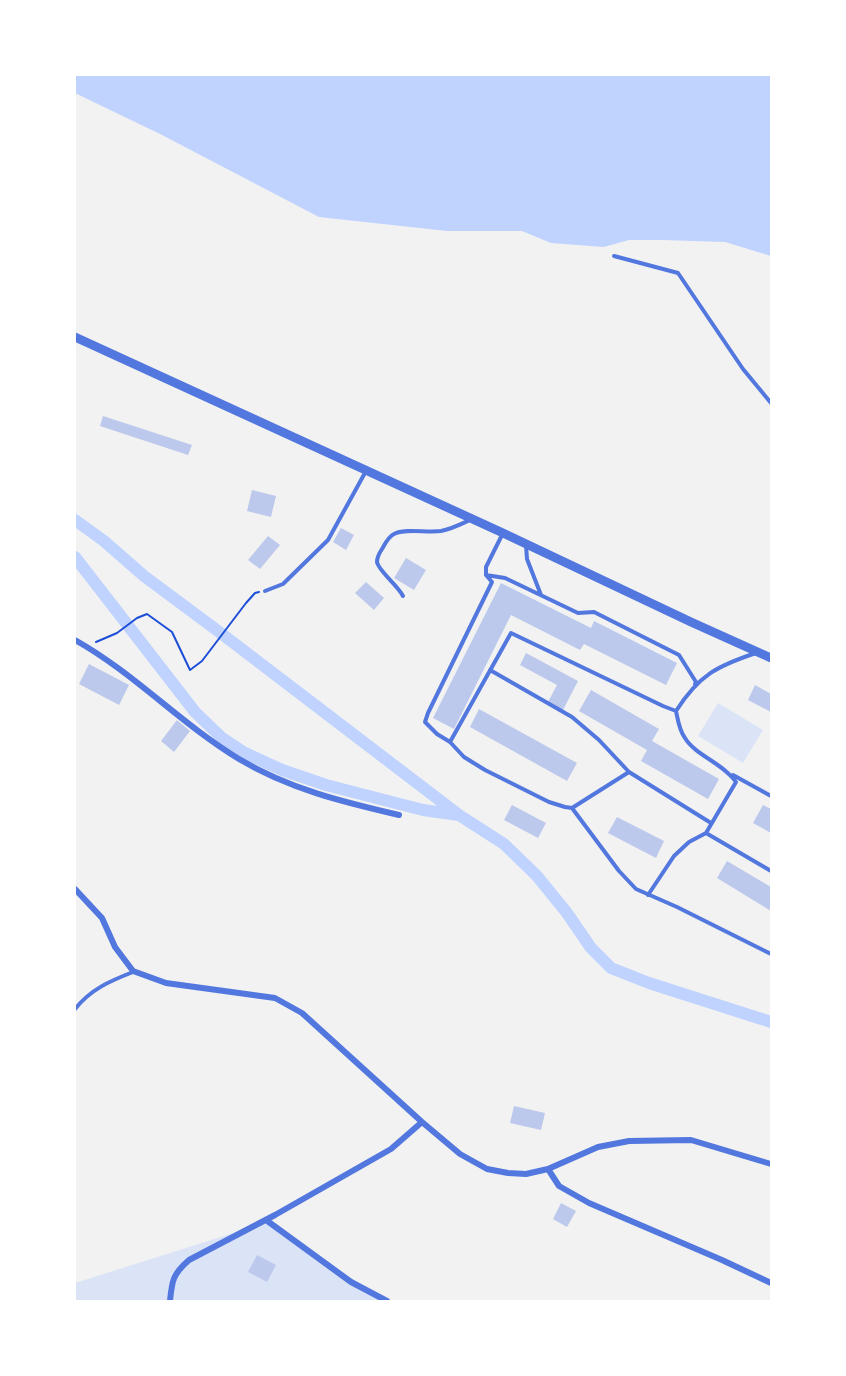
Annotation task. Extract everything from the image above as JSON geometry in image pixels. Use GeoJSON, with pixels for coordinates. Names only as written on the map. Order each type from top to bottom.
{"type":"FeatureCollection","features":[{"type":"Feature","properties":{"kind":"street"},"geometry":{"type":"LineString","coordinates":[[75,337],[771,658]]}},
{"type":"Feature","properties":{"kind":"street"},"geometry":{"type":"LineString","coordinates":[[75,640],[200,733],[239,759],[278,780],[332,799],[399,815]]}},
{"type":"Feature","properties":{"kind":"street"},"geometry":{"type":"LineString","coordinates":[[75,889],[102,918],[116,947],[133,971],[166,983],[275,998],[302,1013],[422,1122],[460,1154],[487,1169],[526,1174],[548,1169],[598,1147],[629,1141],[691,1140],[771,1164]]}},
{"type":"Feature","properties":{"kind":"street"},"geometry":{"type":"LineString","coordinates":[[170,1301],[172,1283],[178,1270],[189,1260],[266,1221],[391,1149],[422,1122]]}},
{"type":"Feature","properties":{"kind":"street"},"geometry":{"type":"LineString","coordinates":[[548,1169],[559,1186],[590,1203],[771,1283]]}},
{"type":"Feature","properties":{"kind":"street"},"geometry":{"type":"LineString","coordinates":[[266,1221],[351,1282],[387,1301]]}},
{"type":"Feature","properties":{"kind":"lane"},"geometry":{"type":"LineString","coordinates":[[614,256],[678,273],[743,369],[771,403]]}},
{"type":"Feature","properties":{"kind":"lane"},"geometry":{"type":"LineString","coordinates":[[265,591],[283,584],[328,540],[366,471]]}},
{"type":"Feature","properties":{"kind":"lane"},"geometry":{"type":"LineString","coordinates":[[403,596],[400,589],[377,562],[380,553],[393,534],[451,529],[472,519]]}},
{"type":"Feature","properties":{"kind":"lane"},"geometry":{"type":"LineString","coordinates":[[503,533],[486,567],[486,575],[492,582],[424,722],[436,734],[450,742],[464,757],[484,770],[549,802],[565,807],[572,808],[629,772]]}},
{"type":"Feature","properties":{"kind":"lane"},"geometry":{"type":"LineString","coordinates":[[526,544],[527,559],[541,595]]}},
{"type":"Feature","properties":{"kind":"lane"},"geometry":{"type":"LineString","coordinates":[[486,575],[505,578],[578,613],[594,612],[679,655],[696,682],[694,685]]}},
{"type":"Feature","properties":{"kind":"lane"},"geometry":{"type":"LineString","coordinates":[[450,742],[511,633],[676,711]]}},
{"type":"Feature","properties":{"kind":"lane"},"geometry":{"type":"LineString","coordinates":[[759,652],[727,663],[694,685],[676,711],[679,728],[686,741],[730,773],[771,796]]}},
{"type":"Feature","properties":{"kind":"lane"},"geometry":{"type":"LineString","coordinates":[[490,669],[572,717],[599,740],[629,772],[711,823]]}},
{"type":"Feature","properties":{"kind":"lane"},"geometry":{"type":"LineString","coordinates":[[648,896],[674,856],[689,842],[706,833],[736,782],[730,773]]}},
{"type":"Feature","properties":{"kind":"lane"},"geometry":{"type":"LineString","coordinates":[[572,808],[626,880],[636,889],[771,954]]}},
{"type":"Feature","properties":{"kind":"lane"},"geometry":{"type":"LineString","coordinates":[[706,833],[771,871]]}},
{"type":"Feature","properties":{"kind":"lane"},"geometry":{"type":"LineString","coordinates":[[75,1009],[81,1001],[103,984],[133,971]]}},
{"type":"Feature","properties":{"kind":"path"},"geometry":{"type":"LineString","coordinates":[[86,646],[117,633],[137,618],[147,614],[172,632],[190,670],[202,662],[255,593],[265,591]]}},
{"type":"Feature","properties":{"kind":"shaded area"},"geometry":{"type":"Polygon","coordinates":[[[718,703],[763,730],[743,763],[698,736],[718,703]]]}},
{"type":"Feature","properties":{"kind":"shaded area"},"geometry":{"type":"Polygon","coordinates":[[[268,1222],[386,1301],[75,1301],[75,1283],[268,1222]]]}},
{"type":"Feature","properties":{"kind":"water"},"geometry":{"type":"Polygon","coordinates":[[[75,75],[771,75],[771,256],[725,242],[629,240],[604,247],[551,243],[522,231],[447,231],[319,217],[162,135],[75,93],[75,75]]]}},
{"type":"Feature","properties":{"kind":"building"},"geometry":{"type":"Polygon","coordinates":[[[103,416],[192,445],[188,455],[100,426],[103,416]]]}},
{"type":"Feature","properties":{"kind":"building"},"geometry":{"type":"Polygon","coordinates":[[[252,490],[276,496],[271,517],[247,511],[252,490]]]}},
{"type":"Feature","properties":{"kind":"building"},"geometry":{"type":"Polygon","coordinates":[[[341,528],[354,535],[346,550],[333,542],[341,528]]]}},
{"type":"Feature","properties":{"kind":"building"},"geometry":{"type":"Polygon","coordinates":[[[268,536],[280,545],[260,569],[248,560],[268,536]]]}},
{"type":"Feature","properties":{"kind":"building"},"geometry":{"type":"Polygon","coordinates":[[[406,558],[426,570],[414,590],[394,578],[406,558]]]}},
{"type":"Feature","properties":{"kind":"building"},"geometry":{"type":"Polygon","coordinates":[[[366,582],[384,598],[374,610],[355,593],[366,582]]]}},
{"type":"Feature","properties":{"kind":"building"},"geometry":{"type":"Polygon","coordinates":[[[501,583],[591,628],[594,621],[677,663],[666,685],[584,644],[580,650],[511,615],[454,729],[433,718],[501,583]]]}},
{"type":"Feature","properties":{"kind":"building"},"geometry":{"type":"Polygon","coordinates":[[[526,653],[578,681],[563,710],[548,702],[557,685],[520,665],[526,653]]]}},
{"type":"Feature","properties":{"kind":"building"},"geometry":{"type":"Polygon","coordinates":[[[89,664],[129,685],[119,705],[79,684],[89,664]]]}},
{"type":"Feature","properties":{"kind":"building"},"geometry":{"type":"Polygon","coordinates":[[[755,685],[771,694],[771,712],[748,700],[755,685]]]}},
{"type":"Feature","properties":{"kind":"building"},"geometry":{"type":"Polygon","coordinates":[[[591,690],[659,729],[652,741],[719,779],[708,799],[641,761],[647,750],[579,711],[591,690]]]}},
{"type":"Feature","properties":{"kind":"building"},"geometry":{"type":"Polygon","coordinates":[[[479,709],[577,763],[567,781],[470,727],[479,709]]]}},
{"type":"Feature","properties":{"kind":"building"},"geometry":{"type":"Polygon","coordinates":[[[177,720],[190,731],[174,752],[161,741],[177,720]]]}},
{"type":"Feature","properties":{"kind":"building"},"geometry":{"type":"Polygon","coordinates":[[[512,805],[546,823],[538,838],[504,820],[512,805]]]}},
{"type":"Feature","properties":{"kind":"building"},"geometry":{"type":"Polygon","coordinates":[[[763,805],[771,809],[771,833],[753,823],[763,805]]]}},
{"type":"Feature","properties":{"kind":"building"},"geometry":{"type":"Polygon","coordinates":[[[617,817],[664,841],[656,858],[608,833],[617,817]]]}},
{"type":"Feature","properties":{"kind":"building"},"geometry":{"type":"Polygon","coordinates":[[[727,861],[771,887],[771,911],[717,878],[727,861]]]}},
{"type":"Feature","properties":{"kind":"building"},"geometry":{"type":"Polygon","coordinates":[[[514,1106],[545,1113],[541,1130],[510,1123],[514,1106]]]}},
{"type":"Feature","properties":{"kind":"building"},"geometry":{"type":"Polygon","coordinates":[[[561,1203],[576,1211],[567,1227],[553,1219],[561,1203]]]}},
{"type":"Feature","properties":{"kind":"building"},"geometry":{"type":"Polygon","coordinates":[[[257,1255],[276,1265],[267,1282],[248,1272],[257,1255]]]}},
{"type":"Feature","properties":{"kind":"waterway"},"geometry":{"type":"LineString","coordinates":[[75,520],[104,541],[144,576],[459,815]]}},
{"type":"Feature","properties":{"kind":"waterway"},"geometry":{"type":"LineString","coordinates":[[75,557],[195,712],[222,738],[245,753],[282,770],[326,785],[423,810],[459,815],[504,844],[537,876],[567,913],[591,948],[611,968],[649,983],[771,1022]]}}]}
